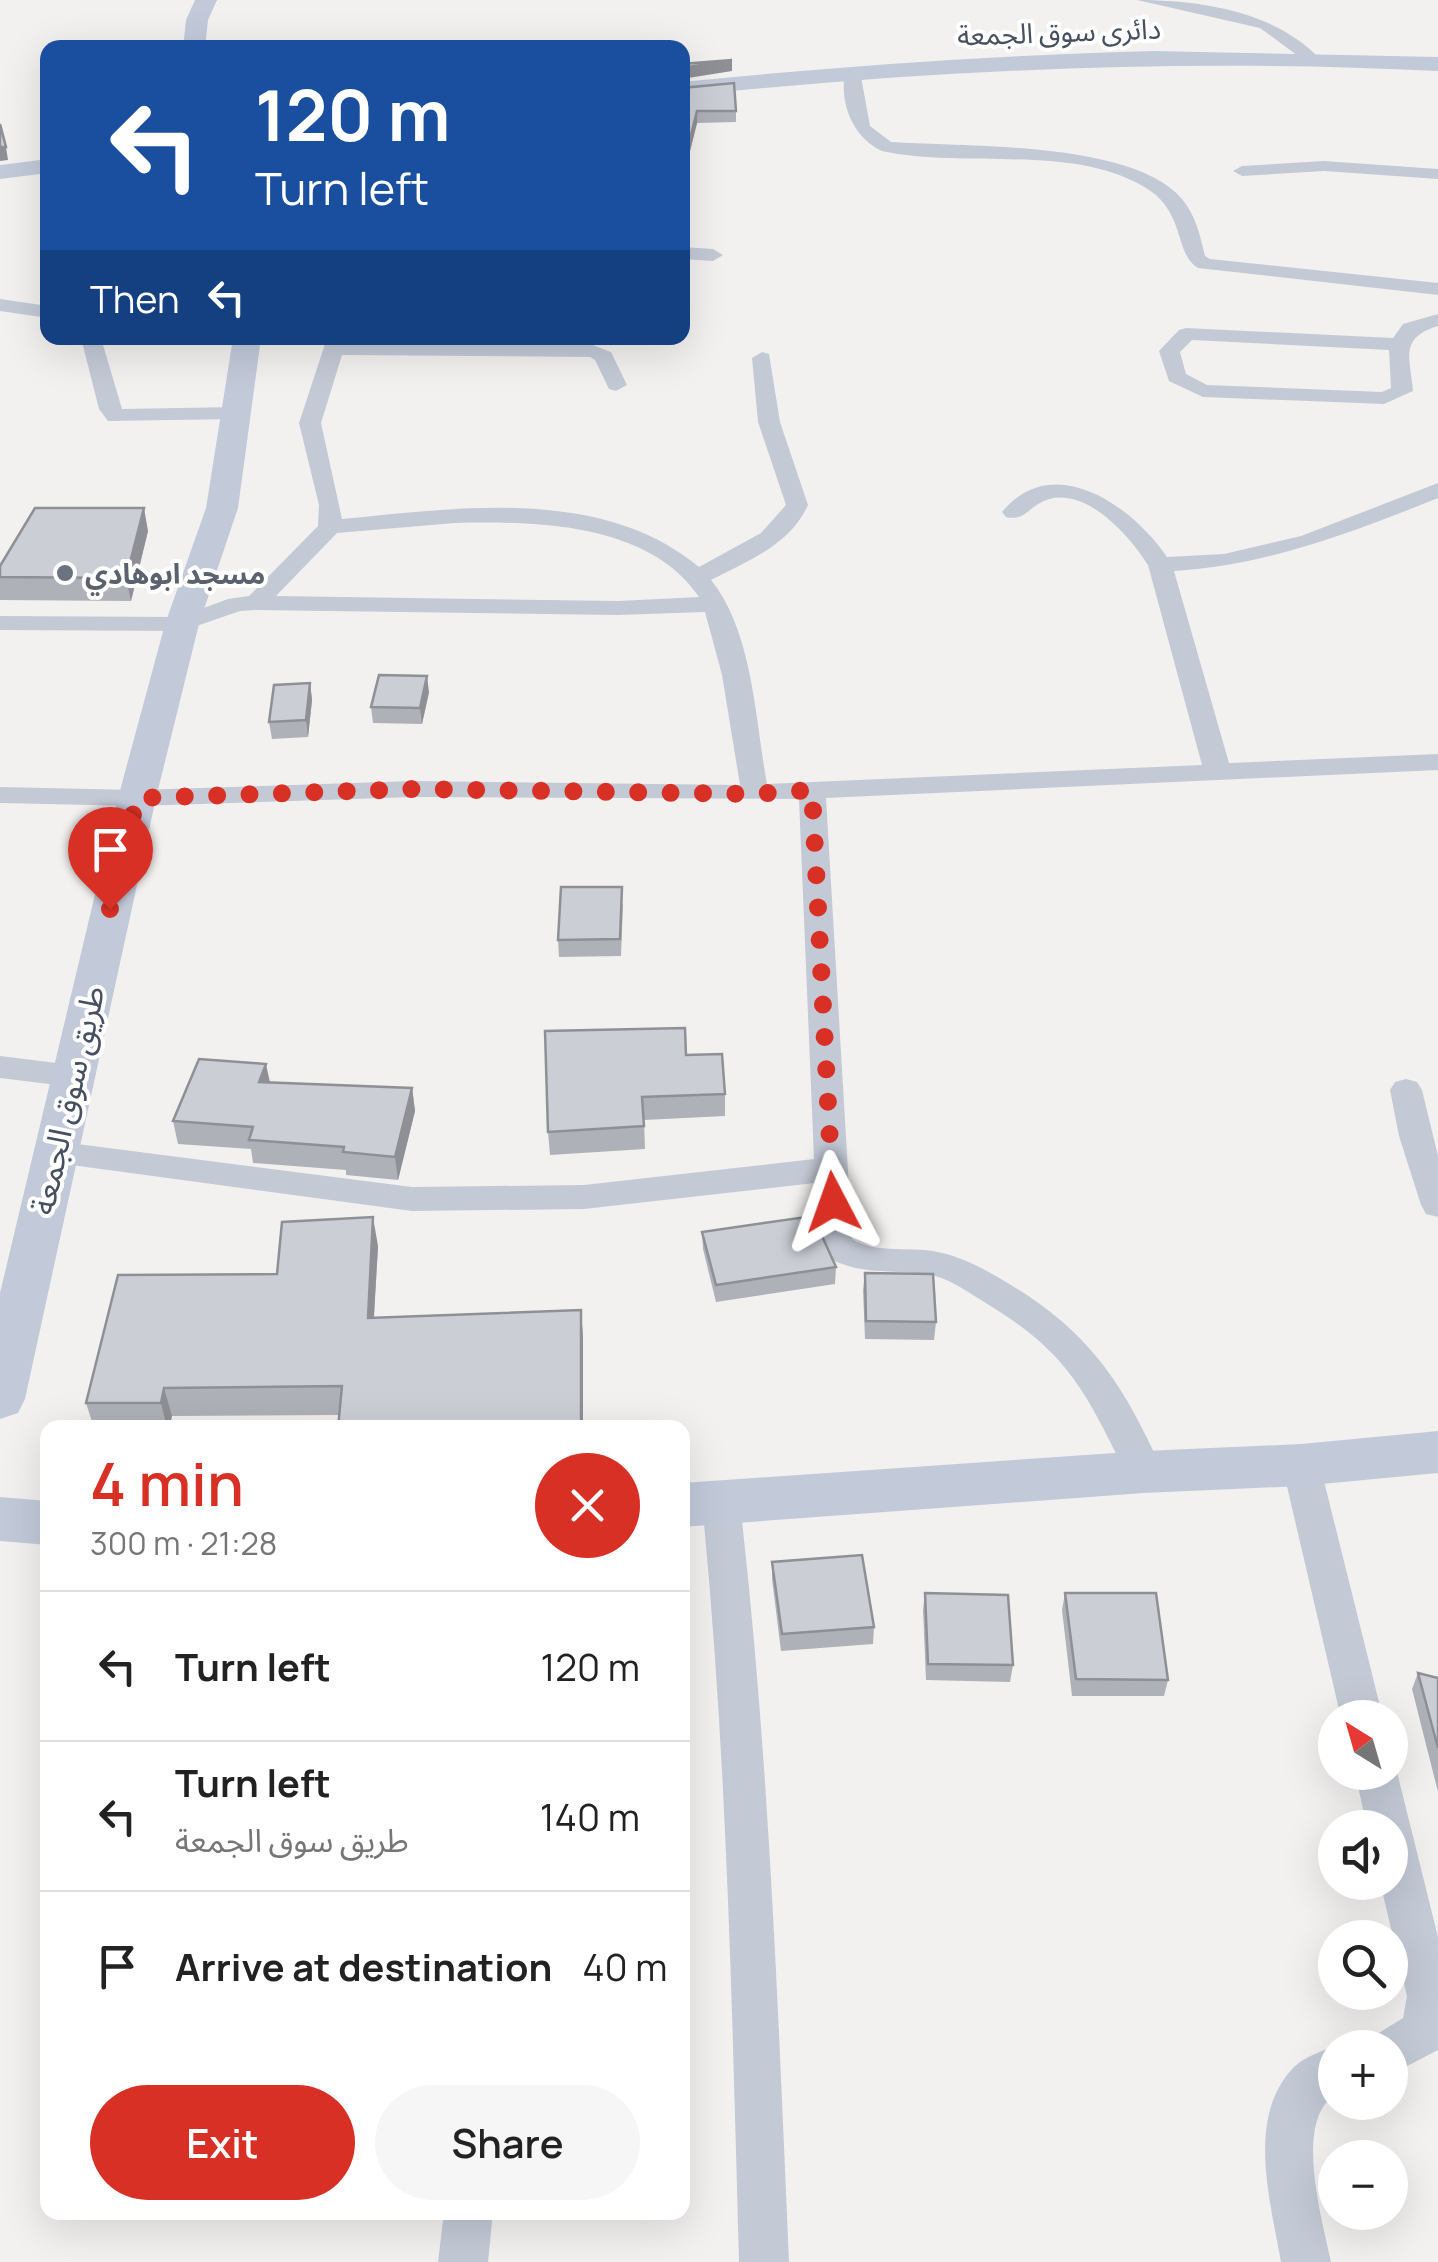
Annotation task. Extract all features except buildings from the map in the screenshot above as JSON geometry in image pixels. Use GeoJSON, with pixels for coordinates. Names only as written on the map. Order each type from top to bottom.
{"type":"FeatureCollection","features":[{"type":"Feature","properties":{"kind":"street"},"geometry":{"type":"LineString","coordinates":[[195,40],[197,20],[206,0]]}},
{"type":"Feature","properties":{"kind":"street"},"geometry":{"type":"LineString","coordinates":[[1145,0],[1265,24],[1311,58]]}},
{"type":"Feature","properties":{"kind":"street","name":"دائرى سوق الجمعة"},"geometry":{"type":"LineString","coordinates":[[690,88],[852,70],[1100,58],[1311,58],[1431,67]]}},
{"type":"Feature","properties":{"kind":"street"},"geometry":{"type":"LineString","coordinates":[[852,70],[861,132],[871,142],[888,147],[1092,161],[1124,170],[1160,189],[1182,212],[1196,259],[1205,264],[1438,289]]}},
{"type":"Feature","properties":{"kind":"street"},"geometry":{"type":"LineString","coordinates":[[1242,171],[1324,166],[1438,174]]}},
{"type":"Feature","properties":{"kind":"street"},"geometry":{"type":"LineString","coordinates":[[0,172],[40,167]]}},
{"type":"Feature","properties":{"kind":"street"},"geometry":{"type":"LineString","coordinates":[[690,254],[713,255]]}},
{"type":"Feature","properties":{"kind":"street"},"geometry":{"type":"LineString","coordinates":[[0,305],[40,311]]}},
{"type":"Feature","properties":{"kind":"street"},"geometry":{"type":"LineString","coordinates":[[1398,344],[1205,332],[1186,334],[1169,351],[1176,376],[1203,391],[1384,398],[1402,390],[1398,344],[1410,328],[1438,320]]}},
{"type":"Feature","properties":{"kind":"street"},"geometry":{"type":"LineString","coordinates":[[93,345],[110,409],[116,416],[238,413]]}},
{"type":"Feature","properties":{"kind":"street","name":"طريق سوق الجمعة"},"geometry":{"type":"LineString","coordinates":[[0,1398],[137,798],[182,624],[222,508],[246,345]]}},
{"type":"Feature","properties":{"kind":"street"},"geometry":{"type":"LineString","coordinates":[[330,527],[330,505],[310,423],[334,345]]}},
{"type":"Feature","properties":{"kind":"street"},"geometry":{"type":"LineString","coordinates":[[371,345],[594,351],[604,356],[616,385]]}},
{"type":"Feature","properties":{"kind":"street"},"geometry":{"type":"LineString","coordinates":[[696,578],[781,530],[794,518],[797,505],[769,422],[762,358]]}},
{"type":"Feature","properties":{"kind":"street"},"geometry":{"type":"LineString","coordinates":[[1160,565],[1224,561],[1310,541],[1438,490]]}},
{"type":"Feature","properties":{"kind":"street"},"geometry":{"type":"LineString","coordinates":[[1014,512],[1043,492],[1089,497],[1133,526],[1160,565],[1218,772]]}},
{"type":"Feature","properties":{"kind":"street"},"geometry":{"type":"LineString","coordinates":[[256,603],[330,527],[513,514],[583,520],[634,537],[678,560],[716,604],[755,794]]}},
{"type":"Feature","properties":{"kind":"street"},"geometry":{"type":"LineString","coordinates":[[0,623],[182,624],[237,604],[256,603],[618,608],[716,604]]}},
{"type":"Feature","properties":{"kind":"street"},"geometry":{"type":"LineString","coordinates":[[0,796],[137,798],[414,789],[755,794],[1438,762]]}},
{"type":"Feature","properties":{"kind":"street"},"geometry":{"type":"LineString","coordinates":[[812,790],[834,1234],[843,1252],[952,1268],[1036,1314],[1081,1354],[1119,1414],[1144,1472]]}},
{"type":"Feature","properties":{"kind":"street"},"geometry":{"type":"LineString","coordinates":[[0,1067],[73,1076]]}},
{"type":"Feature","properties":{"kind":"street"},"geometry":{"type":"LineString","coordinates":[[1406,1090],[1415,1136],[1438,1204]]}},
{"type":"Feature","properties":{"kind":"street"},"geometry":{"type":"LineString","coordinates":[[54,1153],[412,1198],[584,1196],[832,1169]]}},
{"type":"Feature","properties":{"kind":"street"},"geometry":{"type":"LineString","coordinates":[[764,2262],[752,1920],[732,1604],[702,1504],[1144,1472],[1301,1465],[1438,1452]]}},
{"type":"Feature","properties":{"kind":"street"},"geometry":{"type":"LineString","coordinates":[[1301,1465],[1358,1700]]}},
{"type":"Feature","properties":{"kind":"street"},"geometry":{"type":"LineString","coordinates":[[0,1519],[40,1522]]}},
{"type":"Feature","properties":{"kind":"street"},"geometry":{"type":"LineString","coordinates":[[1407,1900],[1430,1996],[1424,2032],[1408,2041]]}},
{"type":"Feature","properties":{"kind":"street"},"geometry":{"type":"LineString","coordinates":[[1306,2262],[1287,2140],[1296,2101],[1318,2083]]}},
{"type":"Feature","properties":{"kind":"street"},"geometry":{"type":"LineString","coordinates":[[464,2262],[468,2220]]}},
{"type":"Feature","properties":{"kind":"place","name":"مسجد ابوهادي"},"geometry":{"type":"Point","coordinates":[65,573]}},
{"type":"Feature","properties":{"kind":"route"},"geometry":{"type":"LineString","coordinates":[[110,909],[137,798],[414,789],[755,794],[812,790],[833,1202]]}}]}
